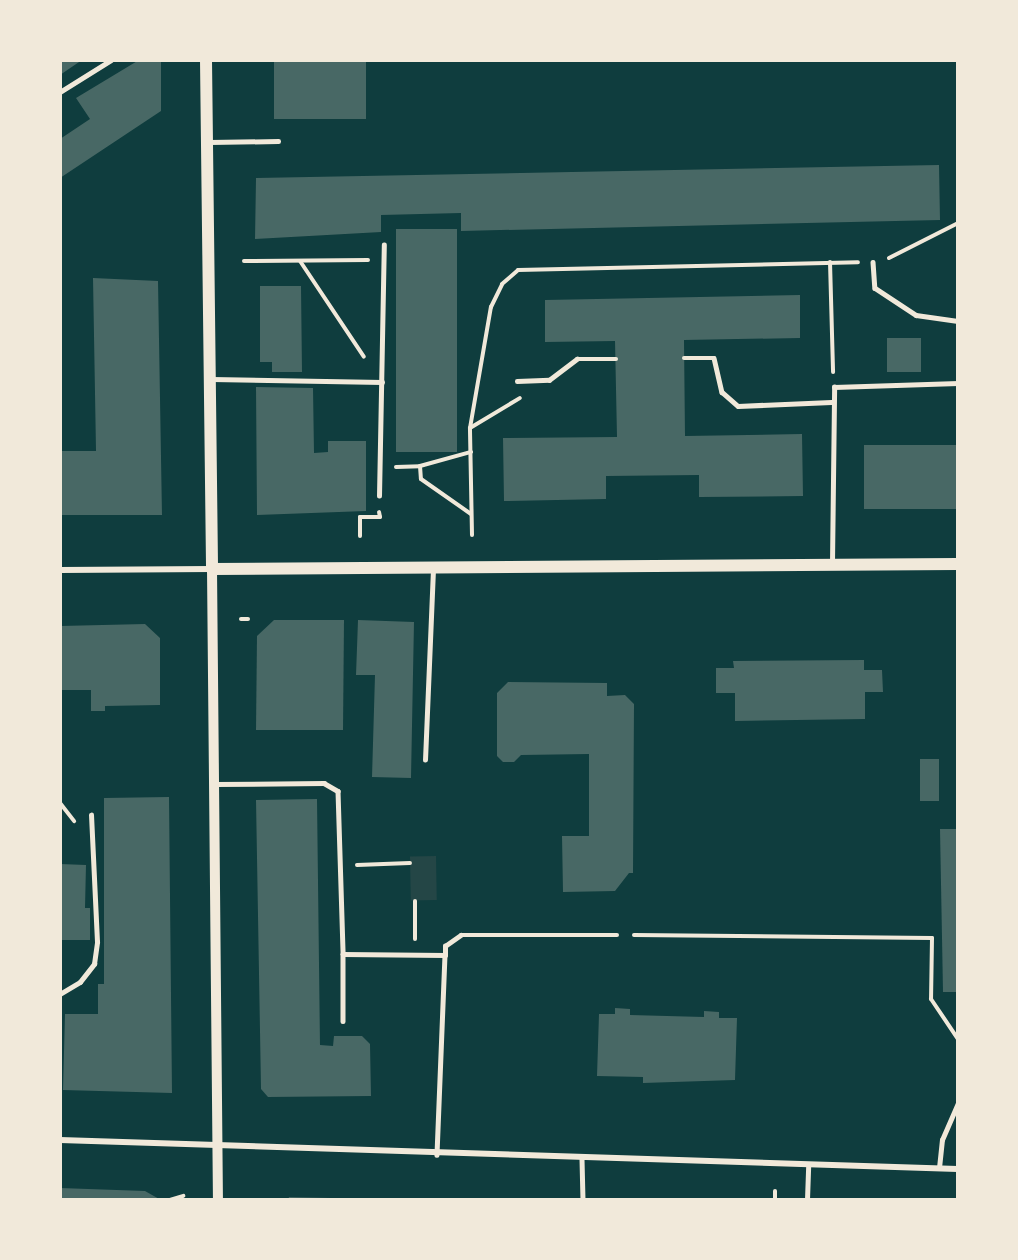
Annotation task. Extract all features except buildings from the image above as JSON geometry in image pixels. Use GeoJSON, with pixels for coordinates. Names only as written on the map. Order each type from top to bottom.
{"type":"FeatureCollection","features":[{"type":"Feature","properties":{"kind":"main road"},"geometry":{"type":"LineString","coordinates":[[206,60],[212,569],[958,564]]}},
{"type":"Feature","properties":{"kind":"street"},"geometry":{"type":"LineString","coordinates":[[60,570],[212,569],[218,1200]]}},
{"type":"Feature","properties":{"kind":"street"},"geometry":{"type":"LineString","coordinates":[[60,1140],[218,1148],[958,1169]]}},
{"type":"Feature","properties":{"kind":"lane"},"geometry":{"type":"LineString","coordinates":[[60,92],[111,60]]}},
{"type":"Feature","properties":{"kind":"lane"},"geometry":{"type":"LineString","coordinates":[[207,142],[278,141]]}},
{"type":"Feature","properties":{"kind":"lane"},"geometry":{"type":"LineString","coordinates":[[380,496],[384,245]]}},
{"type":"Feature","properties":{"kind":"lane"},"geometry":{"type":"LineString","coordinates":[[873,262],[875,288],[916,315],[958,321]]}},
{"type":"Feature","properties":{"kind":"lane"},"geometry":{"type":"LineString","coordinates":[[684,358],[714,358],[722,392],[738,406],[831,402]]}},
{"type":"Feature","properties":{"kind":"lane"},"geometry":{"type":"LineString","coordinates":[[517,381],[549,381],[577,359],[616,359]]}},
{"type":"Feature","properties":{"kind":"lane"},"geometry":{"type":"LineString","coordinates":[[210,379],[381,382]]}},
{"type":"Feature","properties":{"kind":"lane"},"geometry":{"type":"LineString","coordinates":[[832,564],[831,402],[834,387],[958,383]]}},
{"type":"Feature","properties":{"kind":"lane"},"geometry":{"type":"LineString","coordinates":[[425,760],[434,568]]}},
{"type":"Feature","properties":{"kind":"lane"},"geometry":{"type":"LineString","coordinates":[[215,784],[324,783],[338,791],[343,1021]]}},
{"type":"Feature","properties":{"kind":"lane"},"geometry":{"type":"LineString","coordinates":[[60,994],[80,982],[94,964],[97,942],[91,815]]}},
{"type":"Feature","properties":{"kind":"lane"},"geometry":{"type":"LineString","coordinates":[[437,1155],[445,945],[461,935],[617,935]]}},
{"type":"Feature","properties":{"kind":"lane"},"geometry":{"type":"LineString","coordinates":[[343,954],[445,955]]}},
{"type":"Feature","properties":{"kind":"lane"},"geometry":{"type":"LineString","coordinates":[[939,1168],[942,1140],[958,1103]]}},
{"type":"Feature","properties":{"kind":"lane"},"geometry":{"type":"LineString","coordinates":[[582,1159],[583,1200]]}},
{"type":"Feature","properties":{"kind":"lane"},"geometry":{"type":"LineString","coordinates":[[807,1200],[808,1165]]}},
{"type":"Feature","properties":{"kind":"path"},"geometry":{"type":"LineString","coordinates":[[472,535],[470,428],[495,295],[518,270],[873,262],[897,256],[958,223]]}},
{"type":"Feature","properties":{"kind":"path"},"geometry":{"type":"LineString","coordinates":[[244,261],[384,260]]}},
{"type":"Feature","properties":{"kind":"path"},"geometry":{"type":"LineString","coordinates":[[300,261],[381,382]]}},
{"type":"Feature","properties":{"kind":"path"},"geometry":{"type":"LineString","coordinates":[[830,262],[834,387]]}},
{"type":"Feature","properties":{"kind":"path"},"geometry":{"type":"LineString","coordinates":[[470,428],[549,381]]}},
{"type":"Feature","properties":{"kind":"path"},"geometry":{"type":"LineString","coordinates":[[380,467],[420,466],[471,452]]}},
{"type":"Feature","properties":{"kind":"path"},"geometry":{"type":"LineString","coordinates":[[420,466],[421,479],[472,514]]}},
{"type":"Feature","properties":{"kind":"path"},"geometry":{"type":"LineString","coordinates":[[360,536],[360,517],[380,517],[380,496]]}},
{"type":"Feature","properties":{"kind":"path"},"geometry":{"type":"LineString","coordinates":[[241,619],[248,619]]}},
{"type":"Feature","properties":{"kind":"path"},"geometry":{"type":"LineString","coordinates":[[341,866],[410,862]]}},
{"type":"Feature","properties":{"kind":"path"},"geometry":{"type":"LineString","coordinates":[[415,901],[415,955]]}},
{"type":"Feature","properties":{"kind":"path"},"geometry":{"type":"LineString","coordinates":[[617,935],[932,938],[931,999],[958,1039]]}},
{"type":"Feature","properties":{"kind":"path"},"geometry":{"type":"LineString","coordinates":[[775,1200],[776,1191]]}},
{"type":"Feature","properties":{"kind":"path"},"geometry":{"type":"LineString","coordinates":[[170,1200],[183,1196]]}},
{"type":"Feature","properties":{"kind":"shaded area"},"geometry":{"type":"Polygon","coordinates":[[[410,856],[436,856],[437,900],[411,900],[410,856]]]}}]}
